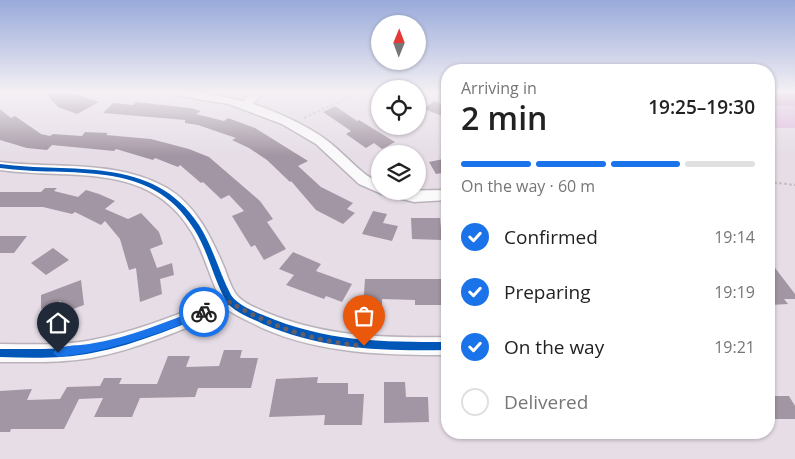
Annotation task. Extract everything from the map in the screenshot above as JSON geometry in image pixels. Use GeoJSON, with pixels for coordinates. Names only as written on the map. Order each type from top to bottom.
{"type":"FeatureCollection","features":[{"type":"Feature","properties":{"kind":"street"},"geometry":{"type":"LineString","coordinates":[[265,113],[290,124],[320,142],[361,179],[371,184]]}},
{"type":"Feature","properties":{"kind":"street"},"geometry":{"type":"LineString","coordinates":[[0,166],[23,169],[97,170],[122,175],[163,192],[190,215],[204,239],[230,302],[272,324],[321,340],[382,347],[441,346]]}},
{"type":"Feature","properties":{"kind":"street"},"geometry":{"type":"LineString","coordinates":[[426,196],[441,195]]}},
{"type":"Feature","properties":{"kind":"street"},"geometry":{"type":"LineString","coordinates":[[0,353],[58,353],[91,349],[149,333],[230,302]]}},
{"type":"Feature","properties":{"kind":"path"},"geometry":{"type":"LineString","coordinates":[[290,124],[313,113]]}},
{"type":"Feature","properties":{"kind":"path"},"geometry":{"type":"LineString","coordinates":[[775,183],[795,185]]}},
{"type":"Feature","properties":{"kind":"shaded area"},"geometry":{"type":"Polygon","coordinates":[[[775,113],[795,113],[795,128],[775,128],[775,113]]]}},
{"type":"Feature","properties":{"kind":"building"},"geometry":{"type":"Polygon","coordinates":[[[0,113],[5,113],[11,118],[15,116],[41,134],[50,136],[53,134],[82,136],[85,132],[108,133],[106,135],[151,139],[189,149],[209,157],[260,201],[273,219],[267,222],[286,249],[264,260],[255,245],[251,247],[232,216],[244,211],[229,195],[221,199],[203,182],[201,183],[180,165],[178,167],[155,158],[153,160],[116,149],[114,151],[52,145],[47,150],[27,148],[0,140],[0,113]]]}},
{"type":"Feature","properties":{"kind":"building"},"geometry":{"type":"Polygon","coordinates":[[[108,113],[197,113],[224,121],[228,118],[255,128],[308,161],[298,166],[321,187],[353,203],[347,209],[355,213],[343,224],[316,210],[291,181],[267,160],[232,140],[236,138],[198,125],[185,123],[185,120],[108,113]]]}},
{"type":"Feature","properties":{"kind":"building"},"geometry":{"type":"Polygon","coordinates":[[[325,113],[346,113],[371,127],[371,135],[384,135],[395,142],[389,145],[377,145],[374,143],[366,148],[346,134],[351,131],[325,113]]]}},
{"type":"Feature","properties":{"kind":"building"},"geometry":{"type":"Polygon","coordinates":[[[441,159],[441,173],[436,174],[429,162],[441,159]]]}},
{"type":"Feature","properties":{"kind":"building"},"geometry":{"type":"Polygon","coordinates":[[[45,188],[57,188],[54,191],[78,197],[86,190],[99,194],[115,201],[105,209],[128,219],[141,213],[159,232],[163,244],[150,249],[157,268],[172,263],[174,275],[160,279],[162,294],[140,302],[136,268],[129,270],[120,239],[105,221],[101,225],[75,212],[72,214],[43,207],[0,207],[0,192],[41,192],[45,188]]]}},
{"type":"Feature","properties":{"kind":"building"},"geometry":{"type":"Polygon","coordinates":[[[373,211],[387,214],[383,223],[398,226],[392,241],[362,234],[373,211]]]}},
{"type":"Feature","properties":{"kind":"building"},"geometry":{"type":"Polygon","coordinates":[[[411,218],[440,218],[441,240],[412,239],[411,218]]]}},
{"type":"Feature","properties":{"kind":"building"},"geometry":{"type":"Polygon","coordinates":[[[0,236],[27,236],[14,253],[0,253],[0,236]]]}},
{"type":"Feature","properties":{"kind":"building"},"geometry":{"type":"Polygon","coordinates":[[[53,248],[69,260],[46,275],[31,263],[53,248]]]}},
{"type":"Feature","properties":{"kind":"building"},"geometry":{"type":"Polygon","coordinates":[[[293,252],[321,264],[316,271],[352,284],[342,302],[326,296],[324,299],[286,285],[294,275],[279,269],[293,252]]]}},
{"type":"Feature","properties":{"kind":"building"},"geometry":{"type":"Polygon","coordinates":[[[775,268],[795,294],[795,299],[784,299],[788,304],[775,305],[775,268]]]}},
{"type":"Feature","properties":{"kind":"building"},"geometry":{"type":"Polygon","coordinates":[[[365,279],[441,279],[441,305],[415,305],[415,300],[382,299],[382,308],[363,307],[365,279]]]}},
{"type":"Feature","properties":{"kind":"building"},"geometry":{"type":"Polygon","coordinates":[[[81,280],[84,305],[62,313],[61,301],[41,309],[41,295],[81,280]]]}},
{"type":"Feature","properties":{"kind":"building"},"geometry":{"type":"Polygon","coordinates":[[[224,350],[242,350],[240,358],[258,358],[251,388],[198,388],[195,397],[140,398],[132,417],[94,417],[103,398],[79,399],[64,429],[11,429],[10,432],[0,432],[0,391],[32,389],[27,400],[60,399],[67,387],[100,386],[104,378],[122,378],[119,384],[157,384],[168,356],[190,356],[186,367],[219,366],[224,350]]]}},
{"type":"Feature","properties":{"kind":"building"},"geometry":{"type":"Polygon","coordinates":[[[318,377],[317,383],[348,383],[348,394],[364,394],[362,425],[324,425],[325,415],[269,417],[276,379],[318,377]]]}},
{"type":"Feature","properties":{"kind":"building"},"geometry":{"type":"Polygon","coordinates":[[[384,382],[405,382],[406,397],[428,397],[429,422],[384,423],[384,382]]]}},
{"type":"Feature","properties":{"kind":"building"},"geometry":{"type":"Polygon","coordinates":[[[775,396],[789,396],[795,406],[795,419],[775,419],[775,396]]]}},
{"type":"Feature","properties":{"kind":"cycle path"},"geometry":{"type":"LineString","coordinates":[[0,166],[21,169],[82,170],[122,175],[143,182],[163,192],[183,209],[198,229],[232,303],[279,327],[326,340],[349,343],[441,346]]}},
{"type":"Feature","properties":{"kind":"cycle path"},"geometry":{"type":"LineString","coordinates":[[0,353],[81,351],[110,345],[179,322],[230,301]]}},
{"type":"Feature","properties":{"kind":"way so far"},"geometry":{"type":"LineString","coordinates":[[204,312],[230,302],[272,324],[321,340],[364,346]]}},
{"type":"Feature","properties":{"kind":"route"},"geometry":{"type":"LineString","coordinates":[[58,353],[91,349],[129,340],[204,312]]}}]}
